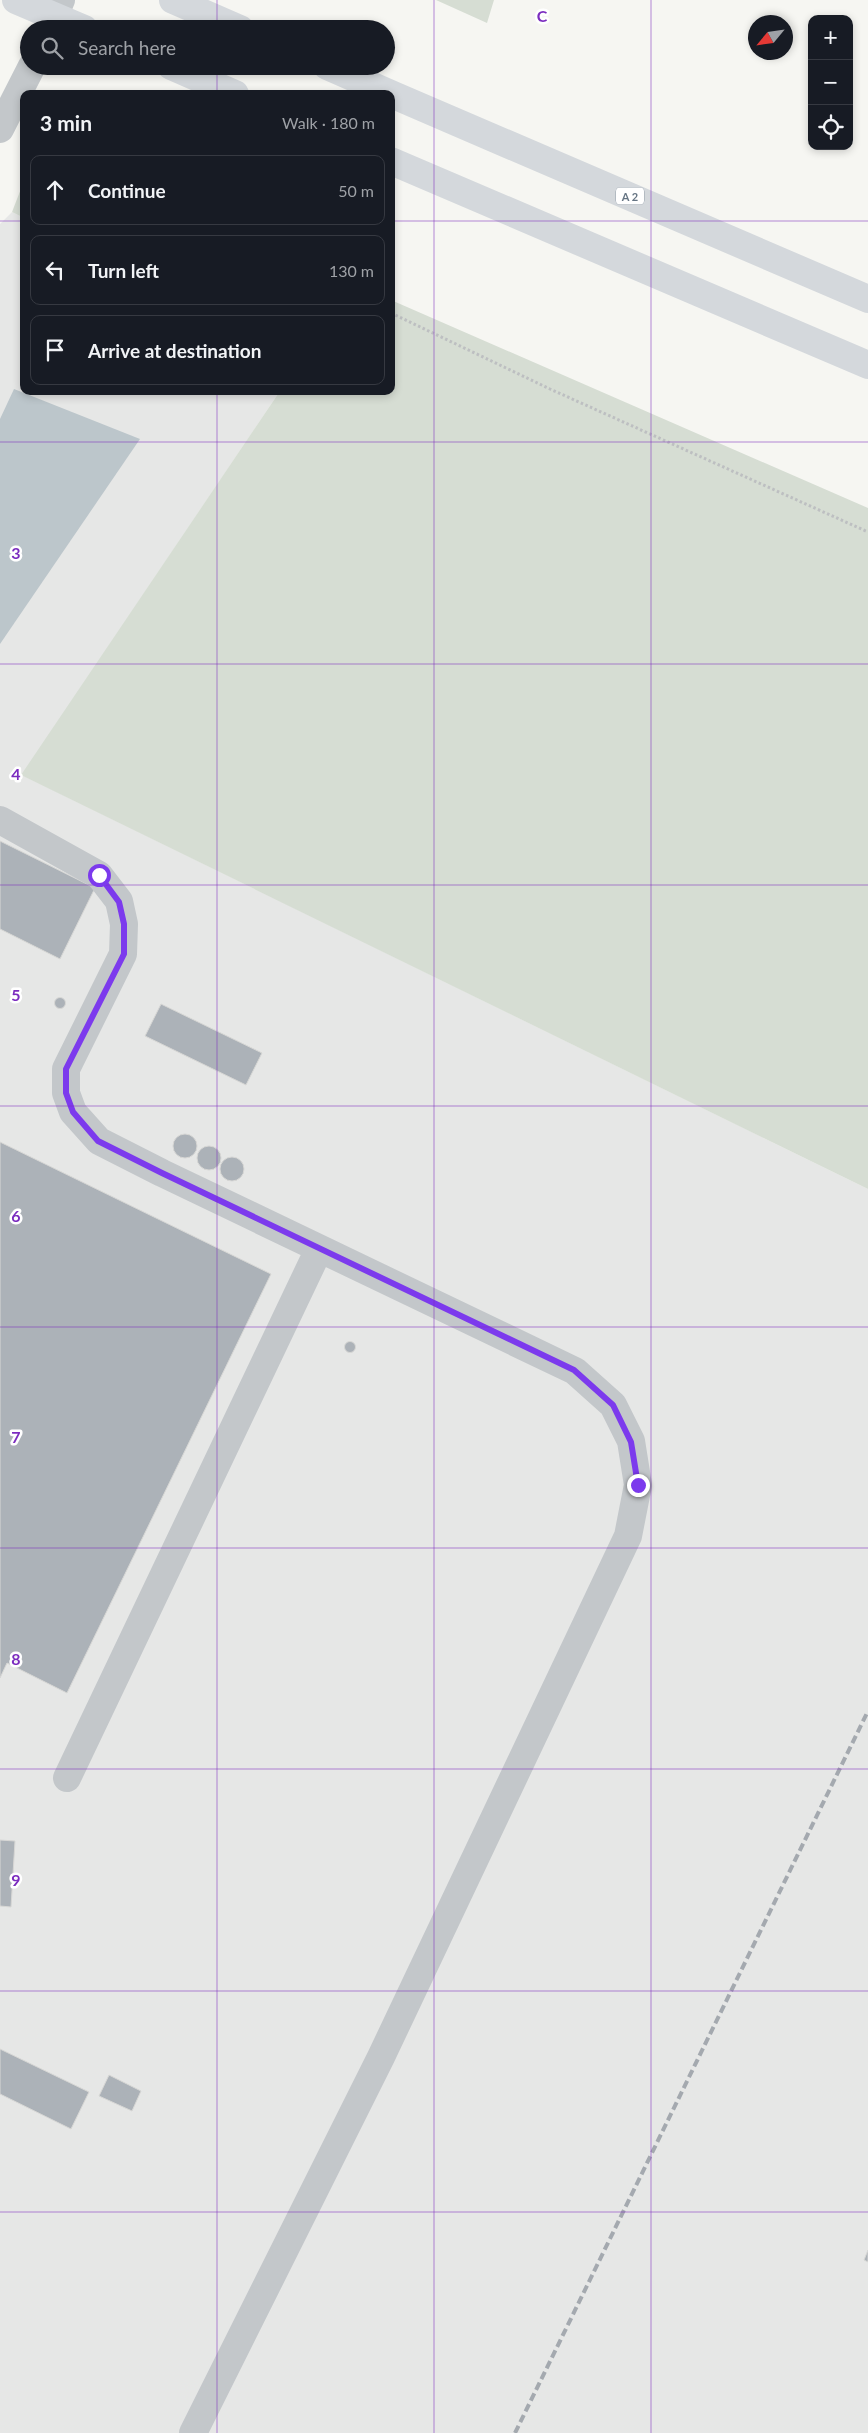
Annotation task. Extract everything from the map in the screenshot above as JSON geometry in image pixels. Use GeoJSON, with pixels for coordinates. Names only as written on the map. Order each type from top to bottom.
{"type":"FeatureCollection","features":[{"type":"Feature","properties":{"kind":"highway"},"geometry":{"type":"LineString","coordinates":[[17,0],[63,20]]}},
{"type":"Feature","properties":{"kind":"highway"},"geometry":{"type":"LineString","coordinates":[[173,0],[219,20]]}},
{"type":"Feature","properties":{"kind":"highway"},"geometry":{"type":"LineString","coordinates":[[192,75],[226,90]]}},
{"type":"Feature","properties":{"kind":"highway","name":"A 2"},"geometry":{"type":"LineString","coordinates":[[348,75],[382,90]]}},
{"type":"Feature","properties":{"kind":"highway","name":"A 2"},"geometry":{"type":"LineString","coordinates":[[395,96],[868,299]]}},
{"type":"Feature","properties":{"kind":"highway"},"geometry":{"type":"LineString","coordinates":[[395,163],[868,365]]}},
{"type":"Feature","properties":{"kind":"street"},"geometry":{"type":"LineString","coordinates":[[53,20],[62,0]]}},
{"type":"Feature","properties":{"kind":"street"},"geometry":{"type":"LineString","coordinates":[[0,128],[27,75]]}},
{"type":"Feature","properties":{"kind":"street"},"geometry":{"type":"LineString","coordinates":[[0,820],[99,875],[119,902],[124,924],[124,954],[66,1069],[66,1093],[73,1112],[98,1141],[319,1249],[574,1370],[613,1405],[631,1442],[638,1485],[628,1536],[381,2057],[193,2433]]}},
{"type":"Feature","properties":{"kind":"street"},"geometry":{"type":"LineString","coordinates":[[67,1778],[319,1249]]}},
{"type":"Feature","properties":{"kind":"path"},"geometry":{"type":"LineString","coordinates":[[395,315],[550,389],[868,532]]}},
{"type":"Feature","properties":{"kind":"shaded area"},"geometry":{"type":"Polygon","coordinates":[[[436,0],[494,0],[487,23],[436,0]]]}},
{"type":"Feature","properties":{"kind":"shaded area"},"geometry":{"type":"Polygon","coordinates":[[[20,191],[20,216],[12,212],[20,191]]]}},
{"type":"Feature","properties":{"kind":"shaded area"},"geometry":{"type":"Polygon","coordinates":[[[12,212],[20,216],[20,395],[277,395],[22,775],[868,1189],[868,2433],[0,2433],[0,224],[12,212]]]}},
{"type":"Feature","properties":{"kind":"shaded area"},"geometry":{"type":"Polygon","coordinates":[[[395,302],[868,508],[868,1189],[21,775],[277,395],[395,395],[395,302]]]}},
{"type":"Feature","properties":{"kind":"shaded area"},"geometry":{"type":"Polygon","coordinates":[[[14,389],[20,391],[20,395],[29,395],[140,439],[0,644],[0,419],[14,389]]]}},
{"type":"Feature","properties":{"kind":"building"},"geometry":{"type":"Polygon","coordinates":[[[0,841],[95,888],[60,959],[0,929],[0,841]]]}},
{"type":"Feature","properties":{"kind":"building"},"geometry":{"type":"Polygon","coordinates":[[[58,998],[62,998],[65,1003],[64,1007],[58,1008],[55,1005],[55,1001],[58,998]]]}},
{"type":"Feature","properties":{"kind":"building"},"geometry":{"type":"Polygon","coordinates":[[[161,1004],[262,1053],[246,1085],[145,1036],[161,1004]]]}},
{"type":"Feature","properties":{"kind":"building"},"geometry":{"type":"Polygon","coordinates":[[[185,1134],[193,1138],[197,1146],[193,1154],[185,1158],[177,1154],[173,1146],[177,1138],[185,1134]]]}},
{"type":"Feature","properties":{"kind":"building"},"geometry":{"type":"Polygon","coordinates":[[[0,1142],[271,1274],[67,1693],[7,1663],[0,1678],[0,1142]]]}},
{"type":"Feature","properties":{"kind":"building"},"geometry":{"type":"Polygon","coordinates":[[[209,1146],[217,1150],[221,1158],[217,1166],[209,1170],[201,1166],[197,1158],[201,1150],[209,1146]]]}},
{"type":"Feature","properties":{"kind":"building"},"geometry":{"type":"Polygon","coordinates":[[[232,1157],[240,1161],[244,1169],[240,1177],[232,1181],[224,1177],[220,1169],[224,1161],[232,1157]]]}},
{"type":"Feature","properties":{"kind":"building"},"geometry":{"type":"Polygon","coordinates":[[[350,1341],[356,1347],[350,1353],[344,1347],[350,1341]]]}},
{"type":"Feature","properties":{"kind":"building"},"geometry":{"type":"Polygon","coordinates":[[[0,1840],[15,1841],[11,1907],[0,1906],[0,1840]]]}},
{"type":"Feature","properties":{"kind":"building"},"geometry":{"type":"Polygon","coordinates":[[[0,2049],[89,2092],[71,2129],[0,2094],[0,2049]]]}},
{"type":"Feature","properties":{"kind":"building"},"geometry":{"type":"Polygon","coordinates":[[[109,2075],[141,2091],[132,2111],[99,2096],[109,2075]]]}},
{"type":"Feature","properties":{"kind":"building"},"geometry":{"type":"Polygon","coordinates":[[[868,2250],[868,2262],[864,2260],[868,2250]]]}},
{"type":"Feature","properties":{"kind":"railway"},"geometry":{"type":"LineString","coordinates":[[515,2433],[868,1711]]}},
{"type":"Feature","properties":{"kind":"route"},"geometry":{"type":"LineString","coordinates":[[99,875],[119,902],[124,924],[124,954],[66,1069],[66,1093],[73,1112],[98,1141],[574,1370],[613,1405],[631,1442],[638,1485]]}}]}
